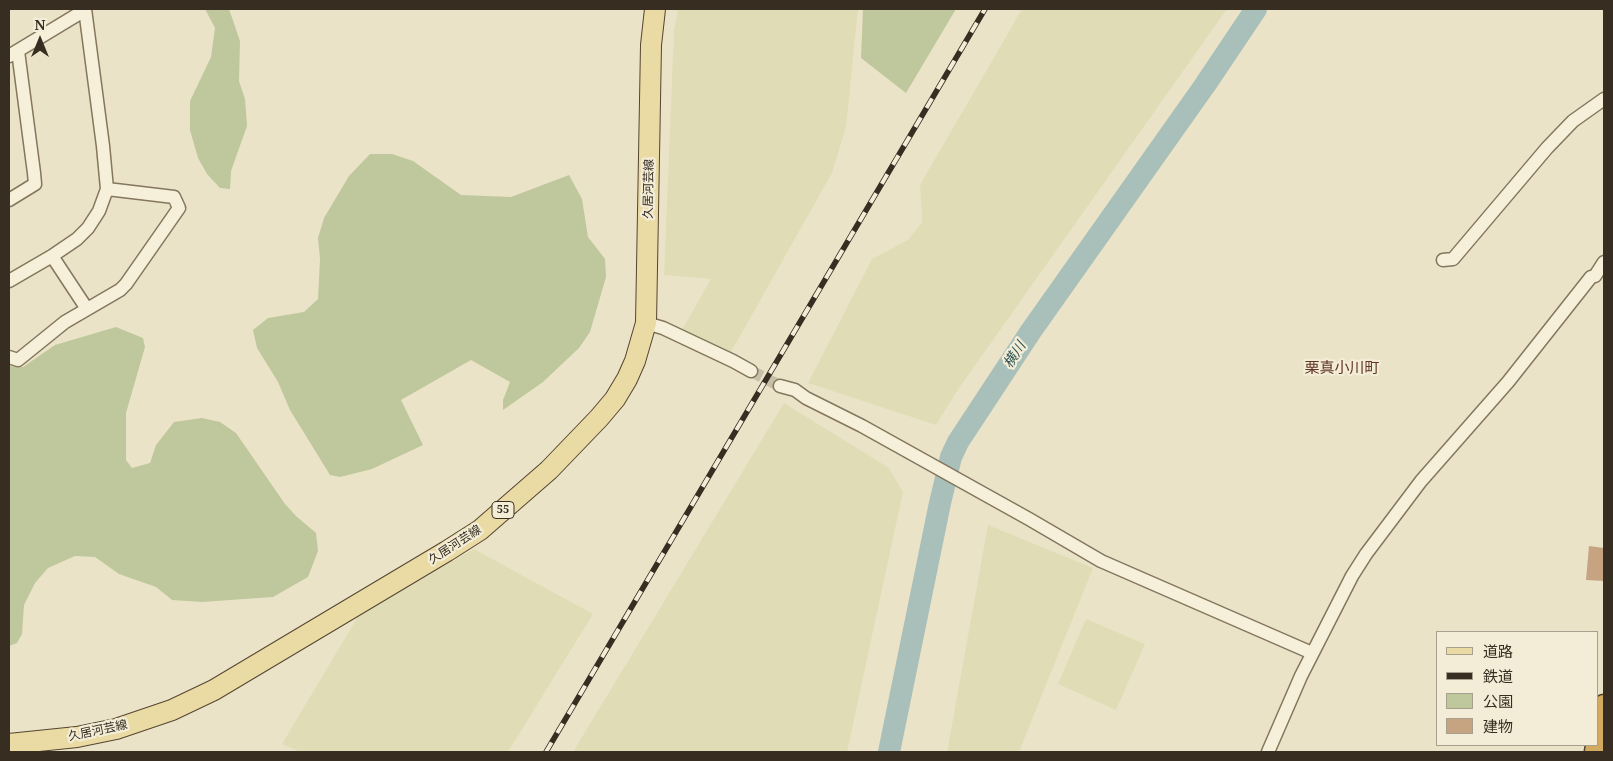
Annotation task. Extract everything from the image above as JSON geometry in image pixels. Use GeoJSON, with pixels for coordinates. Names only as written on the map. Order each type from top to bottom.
{"type":"FeatureCollection","features":[{"type":"Feature","properties":{"kind":"highway"},"geometry":{"type":"LineString","coordinates":[[1598,740],[1604,706]]}},
{"type":"Feature","properties":{"kind":"main road","name":"久居河芸線"},"geometry":{"type":"LineString","coordinates":[[9,744],[77,737],[116,729],[172,710],[214,690],[480,530],[549,470],[599,418],[615,399],[635,361],[646,323],[651,45],[655,9]]}},
{"type":"Feature","properties":{"kind":"street"},"geometry":{"type":"LineString","coordinates":[[9,200],[35,184],[13,53],[85,9],[107,189],[99,211],[88,228],[52,256],[9,281]]}},
{"type":"Feature","properties":{"kind":"street"},"geometry":{"type":"LineString","coordinates":[[1443,260],[1453,259],[1547,148],[1573,121],[1604,99]]}},
{"type":"Feature","properties":{"kind":"street"},"geometry":{"type":"LineString","coordinates":[[9,357],[18,360],[65,322],[120,290],[179,208],[174,197],[107,189]]}},
{"type":"Feature","properties":{"kind":"street"},"geometry":{"type":"LineString","coordinates":[[52,256],[87,309]]}},
{"type":"Feature","properties":{"kind":"street"},"geometry":{"type":"LineString","coordinates":[[1268,752],[1312,653],[1352,576],[1372,546],[1421,481],[1508,382],[1591,277],[1595,276],[1604,262]]}},
{"type":"Feature","properties":{"kind":"street"},"geometry":{"type":"LineString","coordinates":[[646,323],[663,328],[733,360],[752,371]]}},
{"type":"Feature","properties":{"kind":"street"},"geometry":{"type":"LineString","coordinates":[[780,386],[795,390],[806,398],[862,426],[1029,519],[1100,561],[1312,653]]}},
{"type":"Feature","properties":{"kind":"shaded area"},"geometry":{"type":"Polygon","coordinates":[[[678,9],[858,9],[846,127],[832,173],[731,352],[682,330],[711,279],[664,275],[674,30],[678,9]]]}},
{"type":"Feature","properties":{"kind":"shaded area"},"geometry":{"type":"Polygon","coordinates":[[[1022,9],[1227,9],[957,391],[936,425],[808,383],[872,259],[908,240],[922,222],[920,185],[1022,9]]]}},
{"type":"Feature","properties":{"kind":"shaded area"},"geometry":{"type":"Polygon","coordinates":[[[784,403],[889,468],[903,492],[847,752],[573,752],[784,403]]]}},
{"type":"Feature","properties":{"kind":"shaded area"},"geometry":{"type":"Polygon","coordinates":[[[988,525],[1093,568],[1019,752],[947,752],[988,525]]]}},
{"type":"Feature","properties":{"kind":"shaded area"},"geometry":{"type":"Polygon","coordinates":[[[474,549],[593,614],[508,752],[300,752],[282,744],[360,613],[474,549]]]}},
{"type":"Feature","properties":{"kind":"shaded area"},"geometry":{"type":"Polygon","coordinates":[[[1086,619],[1145,644],[1116,710],[1058,684],[1086,619]]]}},
{"type":"Feature","properties":{"kind":"green space"},"geometry":{"type":"Polygon","coordinates":[[[205,9],[229,9],[240,41],[239,81],[245,99],[247,126],[231,171],[230,189],[220,188],[207,174],[198,158],[190,130],[190,101],[211,57],[215,28],[205,9]]]}},
{"type":"Feature","properties":{"kind":"green space"},"geometry":{"type":"Polygon","coordinates":[[[863,9],[956,9],[906,93],[861,58],[863,9]]]}},
{"type":"Feature","properties":{"kind":"green space"},"geometry":{"type":"Polygon","coordinates":[[[370,154],[392,154],[413,161],[461,195],[511,197],[569,175],[582,199],[588,237],[605,259],[606,277],[590,332],[579,348],[543,382],[503,410],[503,400],[510,382],[471,360],[401,400],[423,445],[372,469],[340,477],[330,475],[290,410],[278,382],[257,348],[253,330],[268,318],[304,312],[318,299],[320,259],[318,238],[324,218],[349,176],[370,154]]]}},
{"type":"Feature","properties":{"kind":"green space"},"geometry":{"type":"Polygon","coordinates":[[[116,327],[143,338],[145,347],[126,413],[126,460],[132,468],[150,463],[156,445],[174,422],[202,418],[220,422],[236,433],[285,504],[316,533],[318,551],[308,577],[273,597],[202,602],[172,600],[156,587],[119,574],[95,557],[75,556],[48,568],[35,583],[24,605],[22,634],[17,643],[9,646],[9,366],[23,367],[55,345],[116,327]]]}},
{"type":"Feature","properties":{"kind":"building"},"geometry":{"type":"Polygon","coordinates":[[[1589,546],[1604,548],[1604,581],[1586,580],[1589,546]]]}},
{"type":"Feature","properties":{"kind":"waterway","name":"横川"},"geometry":{"type":"LineString","coordinates":[[889,752],[940,503],[951,457],[958,442],[1031,331],[1205,85],[1256,9]]}},
{"type":"Feature","properties":{"kind":"tunnel"},"geometry":{"type":"LineString","coordinates":[[751,371],[780,386]]}},
{"type":"Feature","properties":{"kind":"railway"},"geometry":{"type":"LineString","coordinates":[[546,752],[985,9]]}},
{"type":"Feature","properties":{"kind":"district","name":"栗真小川町"},"geometry":{"type":"Point","coordinates":[1342,369]}}]}
